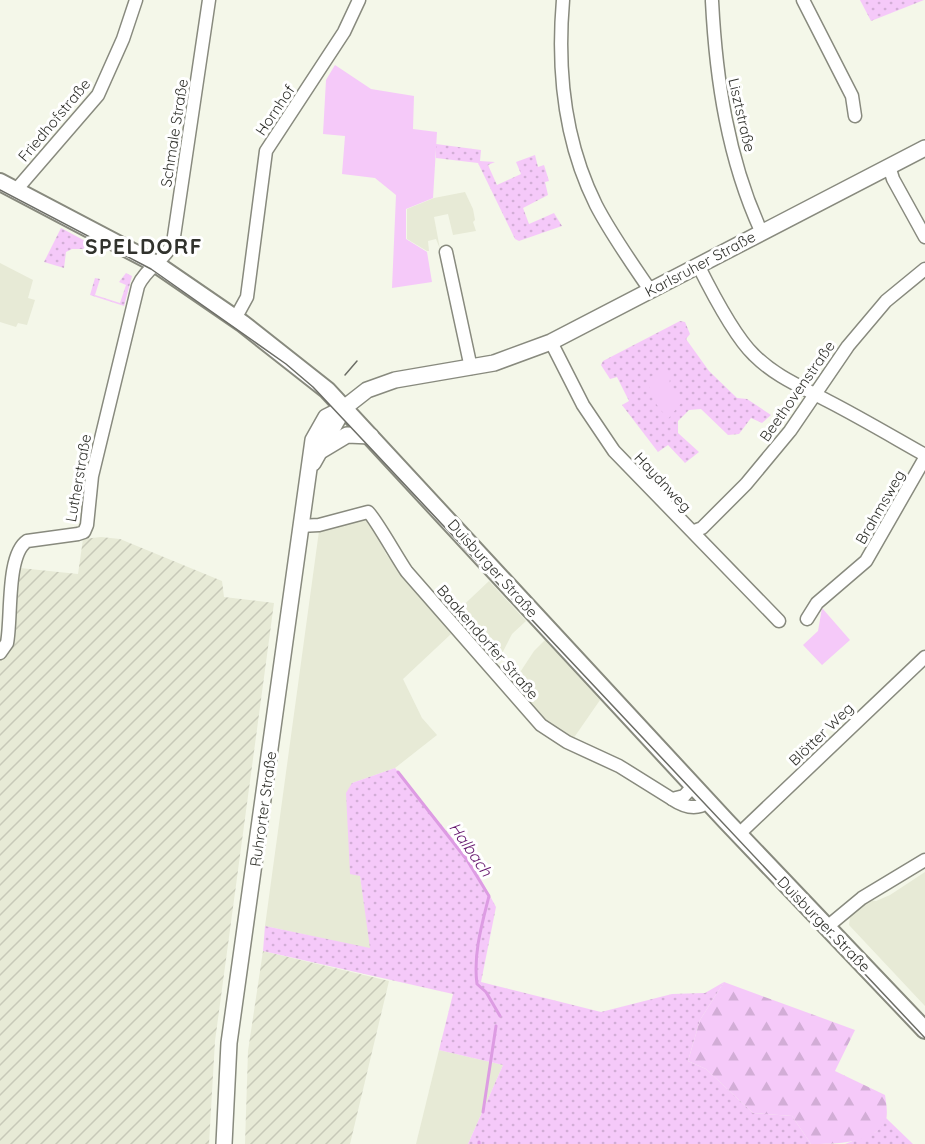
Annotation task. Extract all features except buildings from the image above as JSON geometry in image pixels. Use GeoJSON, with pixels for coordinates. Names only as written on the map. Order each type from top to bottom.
{"type":"FeatureCollection","features":[{"type":"Feature","properties":{"kind":"main road","name":"Duisburger Straße"},"geometry":{"type":"LineString","coordinates":[[0,182],[156,264],[309,374],[345,408],[708,802],[925,1030]]}},
{"type":"Feature","properties":{"kind":"street","name":"Friedhofstraße"},"geometry":{"type":"LineString","coordinates":[[16,189],[98,94],[123,39],[136,0]]}},
{"type":"Feature","properties":{"kind":"street","name":"Schmale Straße"},"geometry":{"type":"LineString","coordinates":[[156,264],[168,253],[173,243],[209,0]]}},
{"type":"Feature","properties":{"kind":"street","name":"Hornhof"},"geometry":{"type":"LineString","coordinates":[[235,319],[247,297],[266,151],[344,32],[358,0]]}},
{"type":"Feature","properties":{"kind":"street"},"geometry":{"type":"LineString","coordinates":[[563,0],[561,70],[574,149],[596,204],[650,290]]}},
{"type":"Feature","properties":{"kind":"street"},"geometry":{"type":"LineString","coordinates":[[705,0],[719,0]]}},
{"type":"Feature","properties":{"kind":"street"},"geometry":{"type":"LineString","coordinates":[[803,0],[852,96],[855,116]]}},
{"type":"Feature","properties":{"kind":"street","name":"Lisztstraße"},"geometry":{"type":"LineString","coordinates":[[712,1],[723,113],[747,194],[761,231]]}},
{"type":"Feature","properties":{"kind":"street","name":"Karlsruher Straße"},"geometry":{"type":"LineString","coordinates":[[345,408],[367,390],[386,383],[471,368],[515,357],[551,342],[761,231],[925,148]]}},
{"type":"Feature","properties":{"kind":"street"},"geometry":{"type":"LineString","coordinates":[[889,166],[893,179],[925,237]]}},
{"type":"Feature","properties":{"kind":"street"},"geometry":{"type":"LineString","coordinates":[[446,252],[471,368]]}},
{"type":"Feature","properties":{"kind":"street","name":"Lutherstraße"},"geometry":{"type":"LineString","coordinates":[[0,653],[8,638],[17,551],[27,541],[78,534],[84,532],[87,525],[95,466],[138,286],[146,272],[156,264]]}},
{"type":"Feature","properties":{"kind":"street"},"geometry":{"type":"LineString","coordinates":[[698,265],[721,308],[752,354],[783,379],[925,456]]}},
{"type":"Feature","properties":{"kind":"street","name":"Beethovenstraße"},"geometry":{"type":"LineString","coordinates":[[694,531],[702,528],[746,484],[804,413],[814,394],[848,346],[886,301],[925,269]]}},
{"type":"Feature","properties":{"kind":"street","name":"Haydnweg"},"geometry":{"type":"LineString","coordinates":[[551,342],[583,405],[614,451],[686,528],[694,531],[703,545],[779,621]]}},
{"type":"Feature","properties":{"kind":"street","name":"Ruhrorter Straße"},"geometry":{"type":"LineString","coordinates":[[308,474],[345,408]]}},
{"type":"Feature","properties":{"kind":"street","name":"Ruhrorter Straße"},"geometry":{"type":"LineString","coordinates":[[224,1144],[228,1043],[298,561],[300,526],[311,447],[326,417],[345,408]]}},
{"type":"Feature","properties":{"kind":"street"},"geometry":{"type":"LineString","coordinates":[[319,451],[347,435],[371,436]]}},
{"type":"Feature","properties":{"kind":"street","name":"Brahmsweg"},"geometry":{"type":"LineString","coordinates":[[807,618],[817,603],[866,561],[925,456]]}},
{"type":"Feature","properties":{"kind":"street","name":"Baakendorfer Straße"},"geometry":{"type":"LineString","coordinates":[[300,526],[319,525],[368,512],[374,515],[390,549],[407,572],[541,725],[561,739],[619,766],[680,805],[697,807],[708,802]]}},
{"type":"Feature","properties":{"kind":"street","name":"Blötter Weg"},"geometry":{"type":"LineString","coordinates":[[739,834],[925,657]]}},
{"type":"Feature","properties":{"kind":"street"},"geometry":{"type":"LineString","coordinates":[[672,799],[684,796],[694,785]]}},
{"type":"Feature","properties":{"kind":"street"},"geometry":{"type":"LineString","coordinates":[[827,927],[862,898],[925,861]]}},
{"type":"Feature","properties":{"kind":"shaded area"},"geometry":{"type":"Polygon","coordinates":[[[465,192],[473,209],[476,231],[453,235],[448,214],[434,217],[440,249],[436,239],[428,241],[429,251],[427,251],[407,239],[407,209],[434,198],[465,192]]]}},
{"type":"Feature","properties":{"kind":"shaded area"},"geometry":{"type":"Polygon","coordinates":[[[0,263],[33,280],[28,298],[35,300],[27,325],[18,323],[16,327],[0,322],[0,263]]]}},
{"type":"Feature","properties":{"kind":"shaded area"},"geometry":{"type":"Polygon","coordinates":[[[369,518],[386,554],[451,634],[403,679],[422,718],[437,735],[395,768],[352,783],[360,876],[371,949],[265,926],[319,531],[369,518]]]}},
{"type":"Feature","properties":{"kind":"shaded area"},"geometry":{"type":"Polygon","coordinates":[[[101,537],[120,539],[222,581],[224,597],[274,603],[215,1041],[209,1144],[0,1144],[0,660],[13,644],[20,568],[78,574],[83,539],[101,537]]]}},
{"type":"Feature","properties":{"kind":"shaded area"},"geometry":{"type":"Polygon","coordinates":[[[489,581],[526,621],[512,634],[496,665],[452,616],[489,581]]]}},
{"type":"Feature","properties":{"kind":"shaded area"},"geometry":{"type":"Polygon","coordinates":[[[545,640],[600,700],[573,739],[547,721],[513,683],[534,651],[545,640]]]}},
{"type":"Feature","properties":{"kind":"shaded area"},"geometry":{"type":"Polygon","coordinates":[[[925,872],[925,1006],[849,925],[850,917],[870,900],[876,901],[890,895],[925,872]]]}},
{"type":"Feature","properties":{"kind":"shaded area"},"geometry":{"type":"Polygon","coordinates":[[[263,951],[389,981],[350,1144],[245,1144],[248,1051],[263,951]]]}},
{"type":"Feature","properties":{"kind":"shaded area"},"geometry":{"type":"Polygon","coordinates":[[[439,1050],[503,1065],[468,1144],[416,1144],[439,1050]]]}},
{"type":"Feature","properties":{"kind":"green space"},"geometry":{"type":"Polygon","coordinates":[[[860,0],[924,0],[871,21],[860,0]]]}},
{"type":"Feature","properties":{"kind":"green space"},"geometry":{"type":"Polygon","coordinates":[[[335,65],[371,89],[414,96],[413,129],[437,132],[433,198],[406,209],[406,239],[427,252],[432,282],[392,288],[396,195],[375,178],[342,174],[345,136],[323,134],[326,80],[335,65]]]}},
{"type":"Feature","properties":{"kind":"green space"},"geometry":{"type":"Polygon","coordinates":[[[436,144],[481,150],[480,161],[495,162],[488,165],[497,185],[521,174],[516,162],[535,155],[538,167],[544,165],[549,181],[545,182],[548,195],[523,208],[529,224],[554,213],[562,226],[519,241],[515,239],[478,163],[436,158],[436,144]]]}},
{"type":"Feature","properties":{"kind":"green space"},"geometry":{"type":"Polygon","coordinates":[[[61,228],[89,243],[87,249],[72,249],[66,252],[64,268],[44,262],[61,228]]]}},
{"type":"Feature","properties":{"kind":"green space"},"geometry":{"type":"Polygon","coordinates":[[[126,273],[132,276],[124,306],[90,295],[95,278],[100,279],[95,295],[120,303],[126,285],[119,282],[126,273]]]}},
{"type":"Feature","properties":{"kind":"green space"},"geometry":{"type":"Polygon","coordinates":[[[680,321],[685,322],[690,334],[686,339],[709,371],[737,398],[747,399],[771,415],[762,423],[751,418],[739,434],[728,435],[701,409],[689,410],[678,421],[678,433],[699,452],[685,463],[668,445],[658,452],[622,405],[629,401],[617,377],[610,379],[601,365],[603,361],[680,321]]]}},
{"type":"Feature","properties":{"kind":"green space"},"geometry":{"type":"Polygon","coordinates":[[[664,369],[670,378],[669,387],[682,402],[668,419],[653,400],[647,379],[664,369]]]}},
{"type":"Feature","properties":{"kind":"green space"},"geometry":{"type":"Polygon","coordinates":[[[822,608],[850,640],[822,665],[803,645],[818,631],[822,608]]]}},
{"type":"Feature","properties":{"kind":"green space"},"geometry":{"type":"Polygon","coordinates":[[[395,768],[471,861],[496,907],[481,982],[601,1012],[672,994],[705,993],[724,982],[700,1020],[688,1061],[706,1069],[753,1113],[792,1116],[811,1144],[468,1144],[503,1065],[439,1050],[453,994],[263,951],[265,926],[370,948],[360,876],[350,874],[346,793],[352,783],[395,768]]]}},
{"type":"Feature","properties":{"kind":"green space"},"geometry":{"type":"Polygon","coordinates":[[[724,982],[855,1030],[835,1071],[885,1095],[887,1117],[881,1128],[873,1134],[853,1141],[811,1144],[792,1116],[753,1113],[706,1069],[688,1061],[700,1020],[724,982]]]}},
{"type":"Feature","properties":{"kind":"green space"},"geometry":{"type":"Polygon","coordinates":[[[886,1118],[913,1144],[845,1144],[876,1132],[886,1118]]]}},
{"type":"Feature","properties":{"kind":"waterway","name":"Halbach"},"geometry":{"type":"LineString","coordinates":[[398,772],[467,860],[489,896],[477,950],[477,984],[486,992],[500,1016]]}},
{"type":"Feature","properties":{"kind":"waterway","name":"Halbach"},"geometry":{"type":"LineString","coordinates":[[483,1112],[496,1026]]}},
{"type":"Feature","properties":{"kind":"tram line"},"geometry":{"type":"LineString","coordinates":[[0,190],[151,269],[286,364],[313,387],[925,1038]]}},
{"type":"Feature","properties":{"kind":"tram line"},"geometry":{"type":"LineString","coordinates":[[345,375],[357,361]]}},
{"type":"Feature","properties":{"kind":"district","name":"SPELDORF"},"geometry":{"type":"Point","coordinates":[144,246]}}]}
